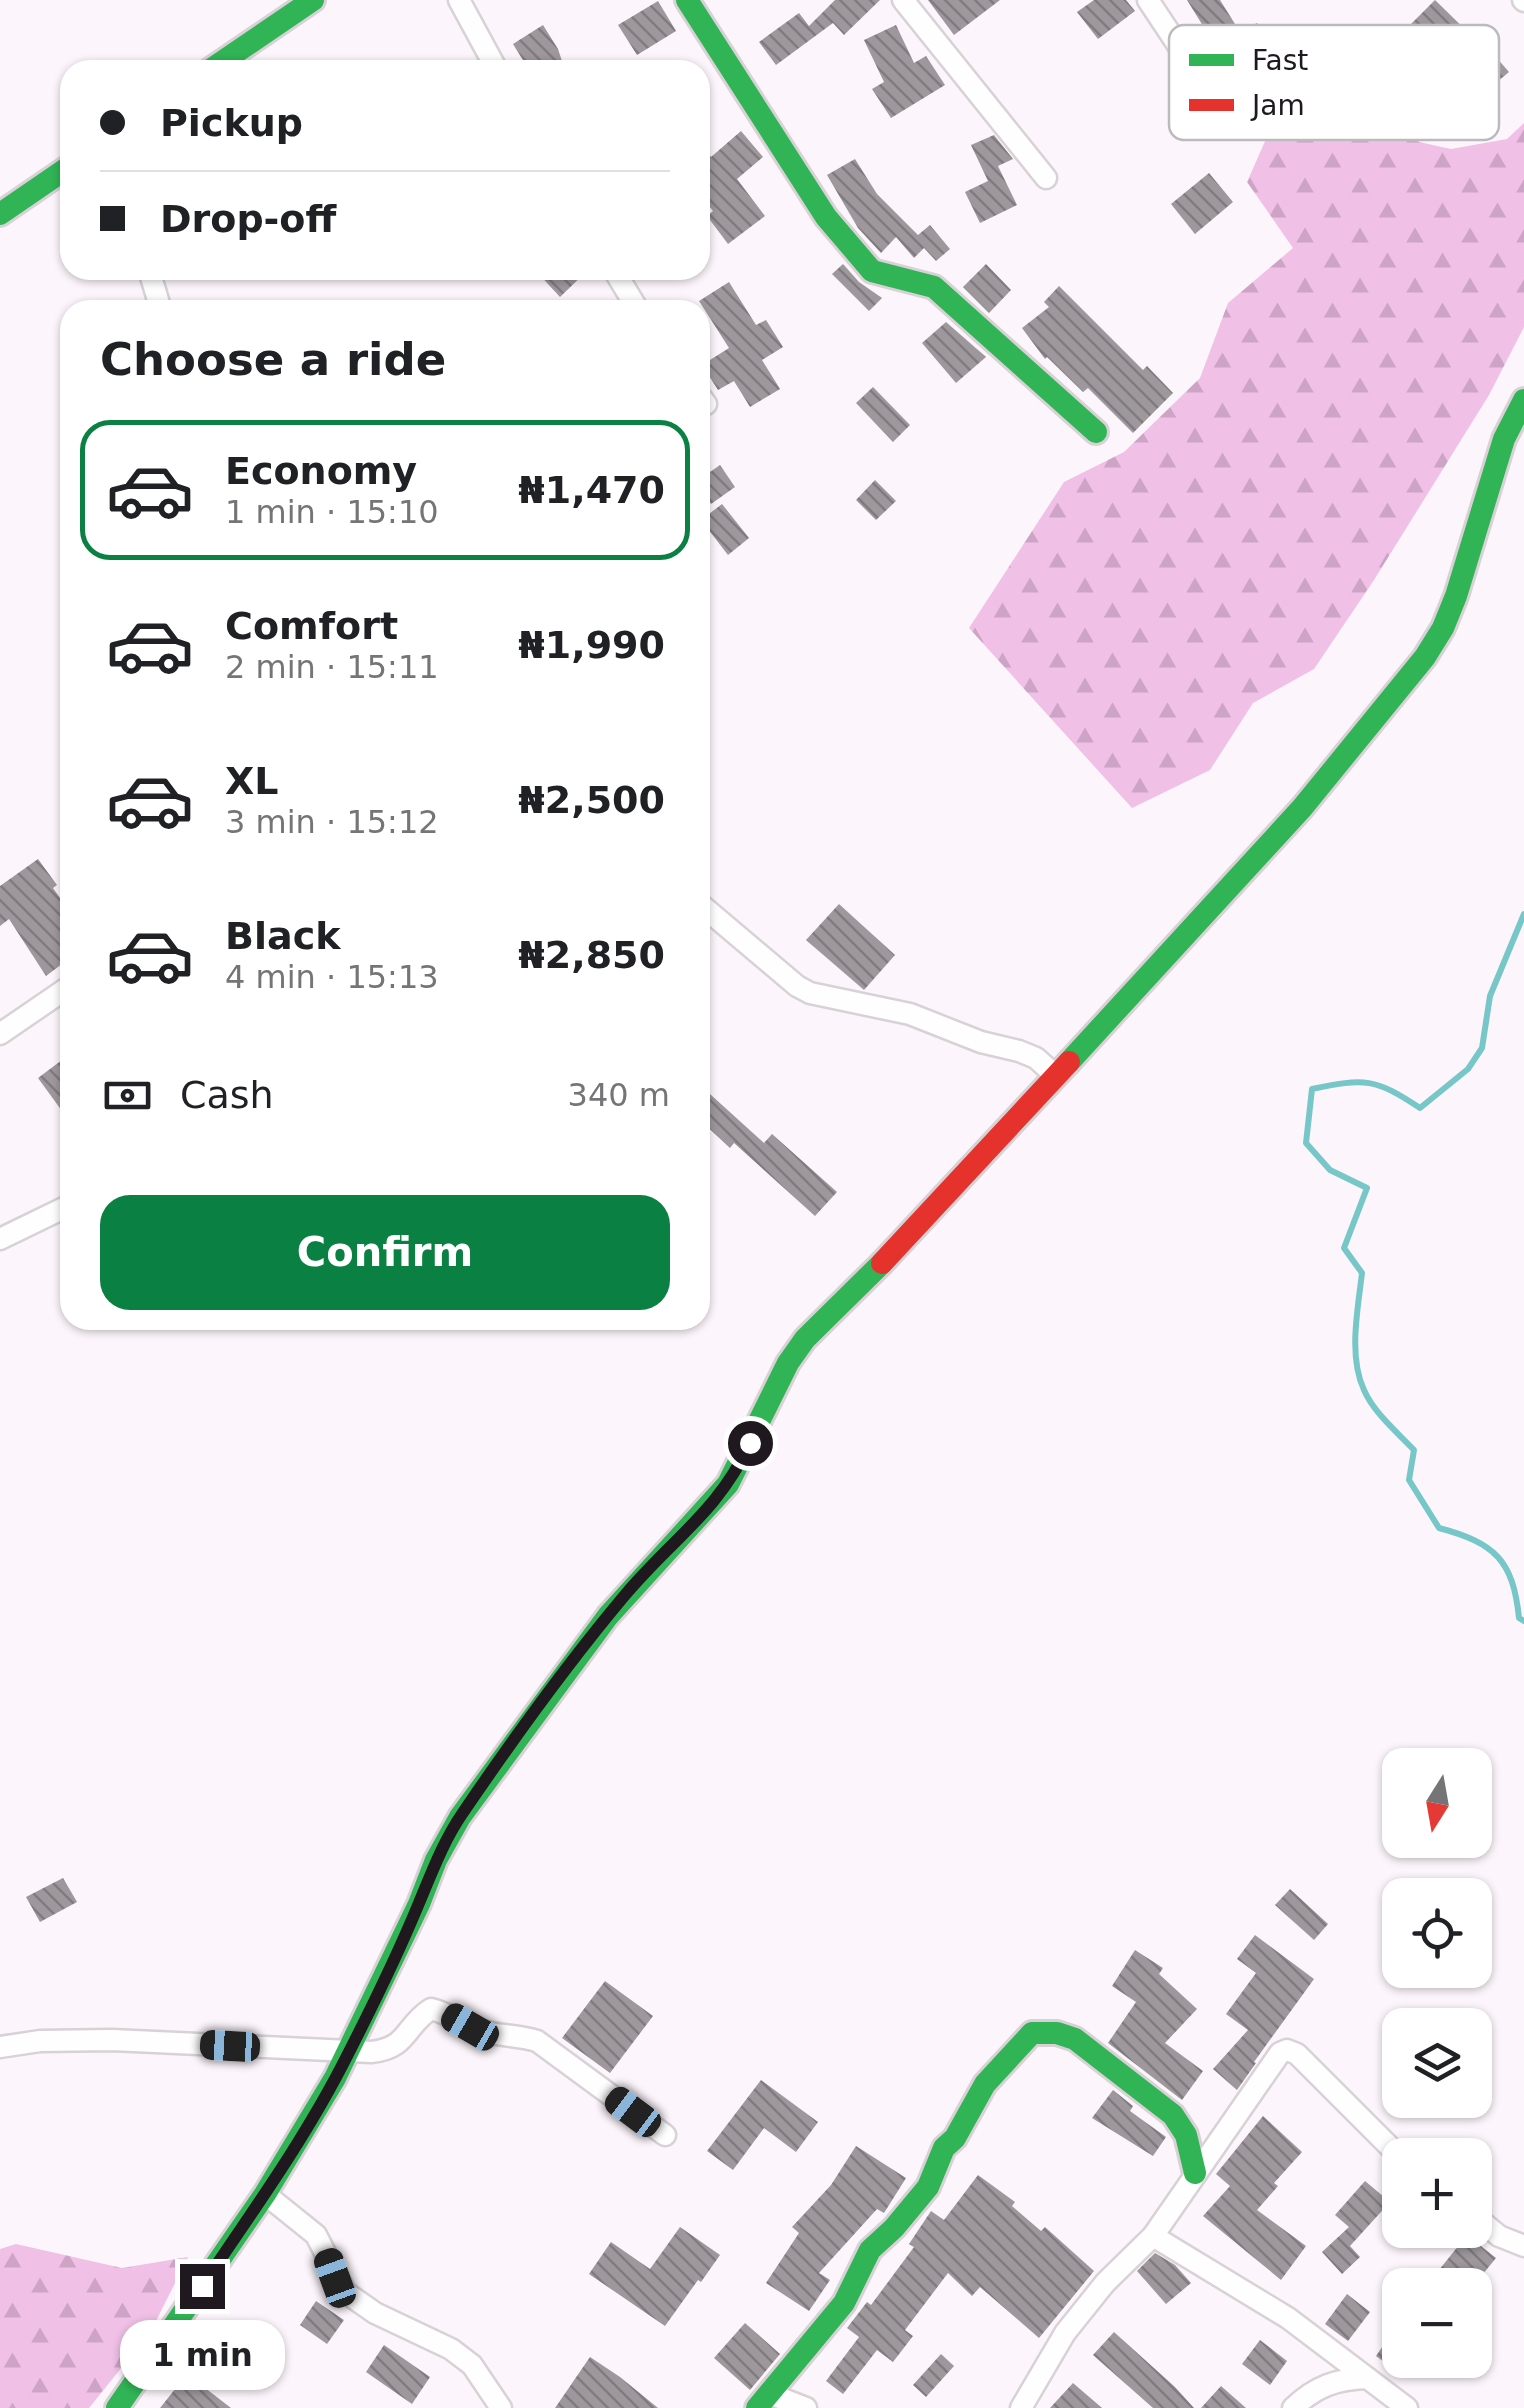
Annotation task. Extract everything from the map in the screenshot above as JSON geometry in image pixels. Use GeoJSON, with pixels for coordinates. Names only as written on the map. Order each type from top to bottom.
{"type":"FeatureCollection","features":[{"type":"Feature","properties":{"kind":"main road"},"geometry":{"type":"LineString","coordinates":[[225,60],[313,0]]}},
{"type":"Feature","properties":{"kind":"main road"},"geometry":{"type":"LineString","coordinates":[[687,0],[826,217],[872,271],[934,287],[1096,432]]}},
{"type":"Feature","properties":{"kind":"main road"},"geometry":{"type":"LineString","coordinates":[[0,214],[60,173]]}},
{"type":"Feature","properties":{"kind":"main road"},"geometry":{"type":"LineString","coordinates":[[116,2408],[265,2194],[349,2053],[436,1860],[460,1817],[618,1604],[728,1484],[788,1364],[805,1339],[924,1222],[1302,808],[1426,657],[1456,596],[1504,439],[1524,400]]}},
{"type":"Feature","properties":{"kind":"main road"},"geometry":{"type":"LineString","coordinates":[[764,2401],[844,2302],[870,2250],[928,2187],[944,2148],[955,2138],[985,2084],[1032,2033],[1057,2033],[1075,2039],[1173,2115],[1186,2135],[1195,2172]]}},
{"type":"Feature","properties":{"kind":"street"},"geometry":{"type":"LineString","coordinates":[[459,0],[492,60]]}},
{"type":"Feature","properties":{"kind":"street"},"geometry":{"type":"LineString","coordinates":[[903,0],[1046,178]]}},
{"type":"Feature","properties":{"kind":"street"},"geometry":{"type":"LineString","coordinates":[[1148,0],[1169,32]]}},
{"type":"Feature","properties":{"kind":"street"},"geometry":{"type":"LineString","coordinates":[[710,912],[810,993],[910,1014],[981,1042],[1036,1058],[1056,1076]]}},
{"type":"Feature","properties":{"kind":"street"},"geometry":{"type":"LineString","coordinates":[[0,1034],[60,993]]}},
{"type":"Feature","properties":{"kind":"street"},"geometry":{"type":"LineString","coordinates":[[0,1240],[60,1210]]}},
{"type":"Feature","properties":{"kind":"street"},"geometry":{"type":"LineString","coordinates":[[0,2047],[40,2041],[112,2040],[349,2053],[388,2050],[401,2043],[431,2010],[445,2012],[485,2032],[516,2034],[537,2041],[665,2136]]}},
{"type":"Feature","properties":{"kind":"street"},"geometry":{"type":"LineString","coordinates":[[1021,2408],[1065,2333],[1091,2299],[1154,2236],[1280,2053],[1287,2050],[1296,2054],[1382,2140]]}},
{"type":"Feature","properties":{"kind":"street"},"geometry":{"type":"LineString","coordinates":[[265,2194],[316,2235],[345,2292],[375,2313],[462,2357],[481,2374],[501,2408]]}},
{"type":"Feature","properties":{"kind":"street"},"geometry":{"type":"LineString","coordinates":[[1492,2230],[1524,2246]]}},
{"type":"Feature","properties":{"kind":"street"},"geometry":{"type":"LineString","coordinates":[[1154,2236],[1288,2318],[1407,2408]]}},
{"type":"Feature","properties":{"kind":"street"},"geometry":{"type":"LineString","coordinates":[[1293,2408],[1324,2385],[1340,2379],[1367,2378]]}},
{"type":"Feature","properties":{"kind":"street"},"geometry":{"type":"LineString","coordinates":[[764,2401],[806,2408]]}},
{"type":"Feature","properties":{"kind":"green space"},"geometry":{"type":"Polygon","coordinates":[[[1524,123],[1524,327],[1489,395],[1314,669],[1253,703],[1210,770],[1132,808],[969,628],[1064,482],[1124,452],[1200,378],[1228,303],[1293,248],[1247,182],[1266,140],[1418,140],[1451,149],[1507,139],[1524,123]]]}},
{"type":"Feature","properties":{"kind":"green space"},"geometry":{"type":"Polygon","coordinates":[[[16,2244],[122,2268],[188,2257],[151,2331],[89,2408],[0,2408],[0,2249],[16,2244]]]}},
{"type":"Feature","properties":{"kind":"building"},"geometry":{"type":"Polygon","coordinates":[[[835,0],[880,0],[844,35],[833,23],[776,65],[759,42],[799,13],[809,26],[835,0]]]}},
{"type":"Feature","properties":{"kind":"building"},"geometry":{"type":"Polygon","coordinates":[[[928,0],[1000,0],[954,35],[928,0]]]}},
{"type":"Feature","properties":{"kind":"building"},"geometry":{"type":"Polygon","coordinates":[[[1094,0],[1126,0],[1135,11],[1098,39],[1077,12],[1094,0]]]}},
{"type":"Feature","properties":{"kind":"building"},"geometry":{"type":"Polygon","coordinates":[[[1187,0],[1220,0],[1236,25],[1202,25],[1187,0]]]}},
{"type":"Feature","properties":{"kind":"building"},"geometry":{"type":"Polygon","coordinates":[[[1435,0],[1461,25],[1410,25],[1435,0]]]}},
{"type":"Feature","properties":{"kind":"building"},"geometry":{"type":"Polygon","coordinates":[[[658,1],[676,31],[637,55],[618,25],[658,1]]]}},
{"type":"Feature","properties":{"kind":"building"},"geometry":{"type":"Polygon","coordinates":[[[543,25],[562,60],[523,60],[513,44],[543,25]]]}},
{"type":"Feature","properties":{"kind":"building"},"geometry":{"type":"Polygon","coordinates":[[[896,25],[914,63],[926,56],[945,85],[891,118],[872,89],[884,82],[864,40],[896,25]]]}},
{"type":"Feature","properties":{"kind":"building"},"geometry":{"type":"Polygon","coordinates":[[[1499,61],[1509,72],[1499,80],[1499,61]]]}},
{"type":"Feature","properties":{"kind":"building"},"geometry":{"type":"Polygon","coordinates":[[[741,131],[763,157],[737,179],[765,216],[728,244],[710,220],[711,157],[741,131]]]}},
{"type":"Feature","properties":{"kind":"building"},"geometry":{"type":"Polygon","coordinates":[[[994,135],[1013,159],[998,166],[1017,205],[980,223],[965,192],[988,181],[971,145],[994,135]]]}},
{"type":"Feature","properties":{"kind":"building"},"geometry":{"type":"Polygon","coordinates":[[[855,159],[877,194],[918,235],[930,225],[950,249],[936,261],[924,248],[914,258],[896,237],[881,253],[858,228],[827,175],[855,159]]]}},
{"type":"Feature","properties":{"kind":"building"},"geometry":{"type":"Polygon","coordinates":[[[1209,173],[1233,202],[1195,234],[1171,204],[1209,173]]]}},
{"type":"Feature","properties":{"kind":"building"},"geometry":{"type":"Polygon","coordinates":[[[843,264],[859,282],[882,298],[869,311],[832,274],[843,264]]]}},
{"type":"Feature","properties":{"kind":"building"},"geometry":{"type":"Polygon","coordinates":[[[986,264],[1011,290],[989,313],[963,287],[986,264]]]}},
{"type":"Feature","properties":{"kind":"building"},"geometry":{"type":"Polygon","coordinates":[[[544,280],[578,280],[560,297],[544,280]]]}},
{"type":"Feature","properties":{"kind":"building"},"geometry":{"type":"Polygon","coordinates":[[[729,282],[756,325],[766,320],[783,347],[762,360],[780,389],[750,407],[734,381],[718,390],[710,378],[710,360],[729,348],[710,318],[710,300],[701,300],[729,282]]]}},
{"type":"Feature","properties":{"kind":"building"},"geometry":{"type":"Polygon","coordinates":[[[1059,286],[1143,370],[1147,366],[1173,393],[1133,433],[1088,388],[1083,392],[1045,359],[1022,328],[1049,307],[1044,302],[1059,286]]]}},
{"type":"Feature","properties":{"kind":"building"},"geometry":{"type":"Polygon","coordinates":[[[946,322],[986,357],[956,383],[922,343],[946,322]]]}},
{"type":"Feature","properties":{"kind":"building"},"geometry":{"type":"Polygon","coordinates":[[[873,387],[910,425],[893,442],[856,403],[873,387]]]}},
{"type":"Feature","properties":{"kind":"building"},"geometry":{"type":"Polygon","coordinates":[[[720,465],[735,487],[711,504],[710,503],[710,472],[720,465]]]}},
{"type":"Feature","properties":{"kind":"building"},"geometry":{"type":"Polygon","coordinates":[[[875,480],[896,501],[876,520],[856,500],[875,480]]]}},
{"type":"Feature","properties":{"kind":"building"},"geometry":{"type":"Polygon","coordinates":[[[722,504],[749,538],[728,555],[710,532],[710,513],[722,504]]]}},
{"type":"Feature","properties":{"kind":"building"},"geometry":{"type":"Polygon","coordinates":[[[38,859],[57,885],[53,888],[60,898],[60,966],[46,976],[9,919],[0,926],[0,886],[38,859]]]}},
{"type":"Feature","properties":{"kind":"building"},"geometry":{"type":"Polygon","coordinates":[[[839,904],[895,955],[864,990],[806,940],[839,904]]]}},
{"type":"Feature","properties":{"kind":"building"},"geometry":{"type":"Polygon","coordinates":[[[60,1062],[60,1108],[38,1078],[60,1062]]]}},
{"type":"Feature","properties":{"kind":"building"},"geometry":{"type":"Polygon","coordinates":[[[710,1094],[764,1143],[772,1134],[837,1192],[815,1216],[734,1143],[730,1148],[710,1129],[710,1094]]]}},
{"type":"Feature","properties":{"kind":"building"},"geometry":{"type":"Polygon","coordinates":[[[63,1878],[77,1902],[40,1922],[26,1897],[63,1878]]]}},
{"type":"Feature","properties":{"kind":"building"},"geometry":{"type":"Polygon","coordinates":[[[1290,1889],[1328,1924],[1314,1940],[1275,1905],[1290,1889]]]}},
{"type":"Feature","properties":{"kind":"building"},"geometry":{"type":"Polygon","coordinates":[[[1255,1935],[1314,1979],[1237,2090],[1213,2069],[1248,2030],[1226,2014],[1256,1973],[1237,1959],[1255,1935]]]}},
{"type":"Feature","properties":{"kind":"building"},"geometry":{"type":"Polygon","coordinates":[[[1135,1950],[1163,1968],[1159,1974],[1197,2009],[1165,2043],[1203,2071],[1182,2100],[1108,2043],[1136,2002],[1112,1986],[1135,1950]]]}},
{"type":"Feature","properties":{"kind":"building"},"geometry":{"type":"Polygon","coordinates":[[[605,1981],[653,2016],[610,2073],[562,2038],[605,1981]]]}},
{"type":"Feature","properties":{"kind":"building"},"geometry":{"type":"Polygon","coordinates":[[[761,2080],[818,2122],[796,2152],[764,2128],[733,2170],[707,2151],[761,2080]]]}},
{"type":"Feature","properties":{"kind":"building"},"geometry":{"type":"Polygon","coordinates":[[[1113,2090],[1133,2106],[1130,2111],[1166,2137],[1153,2156],[1092,2118],[1113,2090]]]}},
{"type":"Feature","properties":{"kind":"building"},"geometry":{"type":"Polygon","coordinates":[[[1263,2116],[1302,2152],[1274,2183],[1278,2186],[1257,2210],[1306,2246],[1281,2280],[1203,2216],[1230,2186],[1216,2174],[1263,2116]]]}},
{"type":"Feature","properties":{"kind":"building"},"geometry":{"type":"Polygon","coordinates":[[[856,2146],[906,2178],[884,2213],[877,2209],[819,2273],[830,2280],[809,2311],[766,2283],[799,2233],[792,2227],[831,2185],[856,2146]]]}},
{"type":"Feature","properties":{"kind":"building"},"geometry":{"type":"Polygon","coordinates":[[[978,2175],[1094,2271],[1039,2338],[980,2287],[972,2296],[948,2273],[905,2330],[913,2336],[893,2362],[877,2350],[843,2394],[826,2381],[859,2337],[847,2328],[867,2302],[871,2305],[914,2247],[909,2244],[931,2211],[944,2220],[978,2175]]]}},
{"type":"Feature","properties":{"kind":"building"},"geometry":{"type":"Polygon","coordinates":[[[1365,2181],[1382,2195],[1382,2211],[1350,2246],[1360,2257],[1342,2274],[1322,2252],[1349,2227],[1335,2215],[1365,2181]]]}},
{"type":"Feature","properties":{"kind":"building"},"geometry":{"type":"Polygon","coordinates":[[[680,2227],[720,2255],[665,2326],[589,2274],[611,2242],[650,2269],[680,2227]]]}},
{"type":"Feature","properties":{"kind":"building"},"geometry":{"type":"Polygon","coordinates":[[[1457,2248],[1483,2248],[1496,2258],[1488,2268],[1441,2268],[1457,2248]]]}},
{"type":"Feature","properties":{"kind":"building"},"geometry":{"type":"Polygon","coordinates":[[[1155,2253],[1175,2265],[1191,2283],[1166,2304],[1137,2271],[1155,2253]]]}},
{"type":"Feature","properties":{"kind":"building"},"geometry":{"type":"Polygon","coordinates":[[[1347,2294],[1370,2312],[1348,2341],[1325,2324],[1347,2294]]]}},
{"type":"Feature","properties":{"kind":"building"},"geometry":{"type":"Polygon","coordinates":[[[316,2301],[344,2320],[327,2344],[300,2325],[316,2301]]]}},
{"type":"Feature","properties":{"kind":"building"},"geometry":{"type":"Polygon","coordinates":[[[745,2323],[780,2354],[750,2390],[714,2358],[745,2323]]]}},
{"type":"Feature","properties":{"kind":"building"},"geometry":{"type":"Polygon","coordinates":[[[1114,2332],[1194,2408],[1153,2408],[1093,2355],[1114,2332]]]}},
{"type":"Feature","properties":{"kind":"building"},"geometry":{"type":"Polygon","coordinates":[[[1260,2340],[1287,2361],[1270,2385],[1242,2364],[1260,2340]]]}},
{"type":"Feature","properties":{"kind":"building"},"geometry":{"type":"Polygon","coordinates":[[[384,2345],[430,2377],[412,2404],[366,2372],[384,2345]]]}},
{"type":"Feature","properties":{"kind":"building"},"geometry":{"type":"Polygon","coordinates":[[[941,2354],[954,2366],[926,2397],[913,2385],[941,2354]]]}},
{"type":"Feature","properties":{"kind":"building"},"geometry":{"type":"Polygon","coordinates":[[[590,2357],[620,2377],[658,2408],[555,2408],[590,2357]]]}},
{"type":"Feature","properties":{"kind":"building"},"geometry":{"type":"Polygon","coordinates":[[[187,2374],[231,2408],[160,2408],[187,2374]]]}},
{"type":"Feature","properties":{"kind":"building"},"geometry":{"type":"Polygon","coordinates":[[[1073,2383],[1102,2408],[1050,2408],[1073,2383]]]}},
{"type":"Feature","properties":{"kind":"building"},"geometry":{"type":"Polygon","coordinates":[[[1221,2386],[1246,2408],[1201,2408],[1221,2386]]]}},
{"type":"Feature","properties":{"kind":"waterway"},"geometry":{"type":"LineString","coordinates":[[1524,914],[1490,996],[1482,1048],[1468,1069],[1420,1108],[1369,1083],[1312,1089],[1306,1143],[1330,1170],[1367,1188],[1344,1248],[1362,1273],[1355,1347],[1364,1390],[1380,1414],[1414,1450],[1409,1480],[1439,1528],[1474,1540],[1498,1557],[1512,1582],[1519,1618],[1524,1621]]}},
{"type":"Feature","properties":{"kind":"traffic: fast"},"geometry":{"type":"LineString","coordinates":[[225,60],[313,0]]}},
{"type":"Feature","properties":{"kind":"traffic: fast"},"geometry":{"type":"LineString","coordinates":[[687,0],[826,217],[872,271],[934,287],[1096,432]]}},
{"type":"Feature","properties":{"kind":"traffic: fast"},"geometry":{"type":"LineString","coordinates":[[0,214],[60,173]]}},
{"type":"Feature","properties":{"kind":"traffic: fast"},"geometry":{"type":"LineString","coordinates":[[1069,1062],[1302,808],[1425,657],[1456,596],[1504,439],[1524,400]]}},
{"type":"Feature","properties":{"kind":"traffic: fast"},"geometry":{"type":"LineString","coordinates":[[117,2408],[265,2194],[335,2078],[419,1904],[436,1860],[460,1817],[608,1616],[728,1484],[788,1363],[805,1339],[882,1263]]}},
{"type":"Feature","properties":{"kind":"traffic: fast"},"geometry":{"type":"LineString","coordinates":[[757,2408],[844,2303],[870,2250],[928,2187],[944,2148],[955,2138],[985,2084],[1032,2033],[1057,2033],[1075,2039],[1173,2115],[1186,2135],[1195,2173]]}},
{"type":"Feature","properties":{"kind":"traffic: jam"},"geometry":{"type":"LineString","coordinates":[[882,1263],[1069,1062]]}},
{"type":"Feature","properties":{"kind":"route"},"geometry":{"type":"LineString","coordinates":[[202,2286],[265,2194],[336,2078],[436,1860],[460,1817],[628,1591],[712,1505],[750,1443]]}}]}
